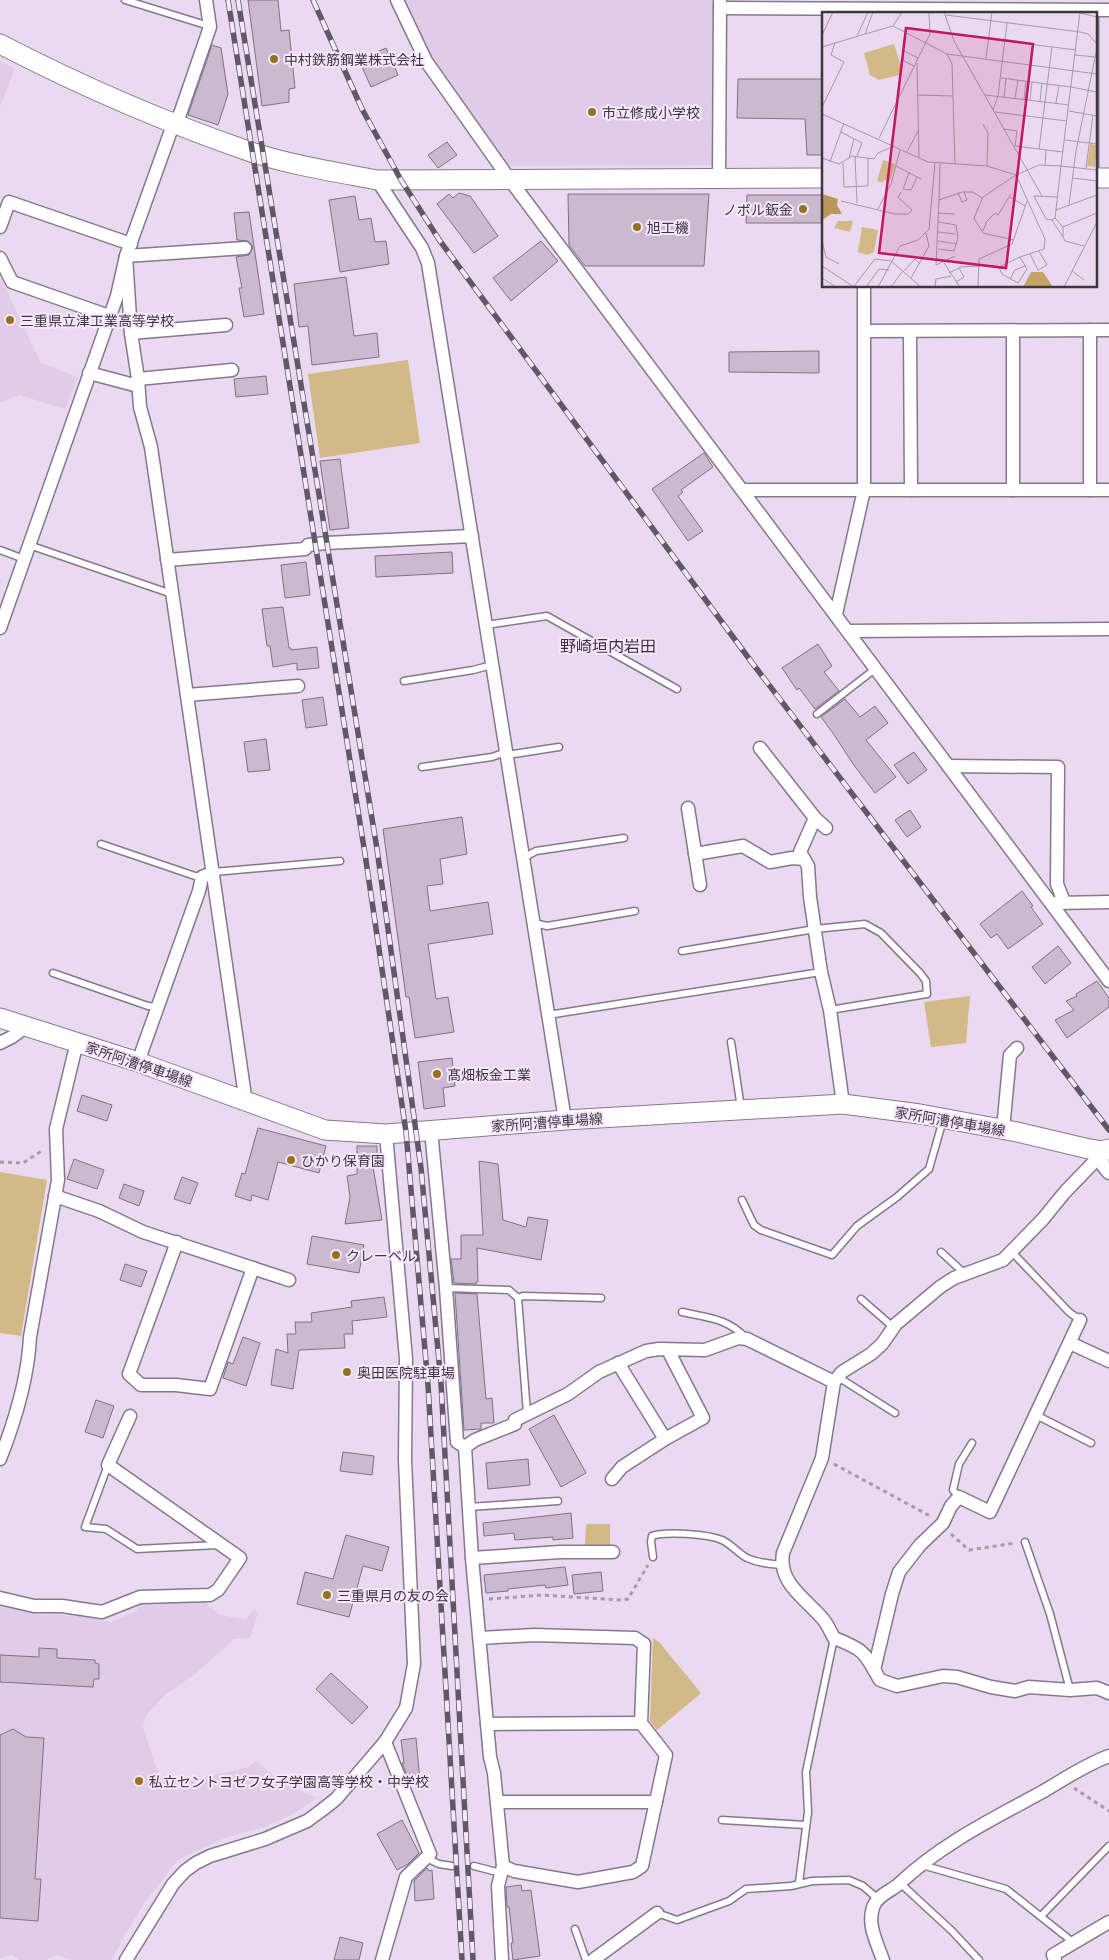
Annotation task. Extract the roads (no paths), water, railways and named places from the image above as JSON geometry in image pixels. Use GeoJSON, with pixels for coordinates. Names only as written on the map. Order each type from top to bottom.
{"type":"FeatureCollection","features":[{"type":"Feature","properties":{"kind":"main road"},"geometry":{"type":"LineString","coordinates":[[0,44],[105,96],[252,152],[323,170],[377,180],[719,180],[723,178],[822,178]]}},
{"type":"Feature","properties":{"kind":"main road"},"geometry":{"type":"LineString","coordinates":[[1096,178],[1109,178]]}},
{"type":"Feature","properties":{"kind":"main road","name":"家所阿漕停車場線"},"geometry":{"type":"LineString","coordinates":[[0,1018],[138,1062],[246,1103],[325,1130],[386,1134],[564,1120],[843,1104],[944,1118],[1106,1150]]}},
{"type":"Feature","properties":{"kind":"street"},"geometry":{"type":"LineString","coordinates":[[0,628],[117,296],[129,250],[174,122],[180,114],[210,26],[206,0]]}},
{"type":"Feature","properties":{"kind":"street"},"geometry":{"type":"LineString","coordinates":[[396,0],[426,61],[510,180],[744,490],[948,766],[1057,902],[1109,981]]}},
{"type":"Feature","properties":{"kind":"street"},"geometry":{"type":"LineString","coordinates":[[719,180],[720,4],[864,8],[1007,5],[1075,12]]}},
{"type":"Feature","properties":{"kind":"street"},"geometry":{"type":"LineString","coordinates":[[1096,14],[1109,10]]}},
{"type":"Feature","properties":{"kind":"street"},"geometry":{"type":"LineString","coordinates":[[377,180],[422,248],[428,263],[564,1120]]}},
{"type":"Feature","properties":{"kind":"street"},"geometry":{"type":"LineString","coordinates":[[0,227],[9,202],[129,250],[245,248]]}},
{"type":"Feature","properties":{"kind":"street"},"geometry":{"type":"LineString","coordinates":[[129,250],[131,333],[140,407],[151,447],[187,695],[208,874],[246,1103]]}},
{"type":"Feature","properties":{"kind":"street"},"geometry":{"type":"LineString","coordinates":[[0,258],[12,282],[109,316]]}},
{"type":"Feature","properties":{"kind":"street"},"geometry":{"type":"LineString","coordinates":[[836,614],[864,490],[864,288]]}},
{"type":"Feature","properties":{"kind":"street"},"geometry":{"type":"LineString","coordinates":[[131,333],[226,325]]}},
{"type":"Feature","properties":{"kind":"street"},"geometry":{"type":"LineString","coordinates":[[1013,330],[1013,490]]}},
{"type":"Feature","properties":{"kind":"street"},"geometry":{"type":"LineString","coordinates":[[1090,330],[1090,490]]}},
{"type":"Feature","properties":{"kind":"street"},"geometry":{"type":"LineString","coordinates":[[865,331],[1109,330]]}},
{"type":"Feature","properties":{"kind":"street"},"geometry":{"type":"LineString","coordinates":[[910,331],[911,490]]}},
{"type":"Feature","properties":{"kind":"street"},"geometry":{"type":"LineString","coordinates":[[89,373],[138,383],[232,370]]}},
{"type":"Feature","properties":{"kind":"street"},"geometry":{"type":"LineString","coordinates":[[744,490],[1109,490]]}},
{"type":"Feature","properties":{"kind":"street"},"geometry":{"type":"LineString","coordinates":[[167,560],[305,548],[326,543],[472,536]]}},
{"type":"Feature","properties":{"kind":"street"},"geometry":{"type":"LineString","coordinates":[[848,631],[1109,629]]}},
{"type":"Feature","properties":{"kind":"street"},"geometry":{"type":"LineString","coordinates":[[187,695],[298,686]]}},
{"type":"Feature","properties":{"kind":"street"},"geometry":{"type":"LineString","coordinates":[[760,748],[815,818],[826,828]]}},
{"type":"Feature","properties":{"kind":"street"},"geometry":{"type":"LineString","coordinates":[[948,766],[1058,767],[1057,902]]}},
{"type":"Feature","properties":{"kind":"street"},"geometry":{"type":"LineString","coordinates":[[688,808],[700,885]]}},
{"type":"Feature","properties":{"kind":"street"},"geometry":{"type":"LineString","coordinates":[[815,818],[800,852],[808,866],[810,897],[821,972],[830,1010],[843,1104]]}},
{"type":"Feature","properties":{"kind":"street"},"geometry":{"type":"LineString","coordinates":[[695,854],[743,846],[770,862],[792,858],[804,859]]}},
{"type":"Feature","properties":{"kind":"street"},"geometry":{"type":"LineString","coordinates":[[138,1062],[199,891],[208,874]]}},
{"type":"Feature","properties":{"kind":"street"},"geometry":{"type":"LineString","coordinates":[[1057,902],[1109,902]]}},
{"type":"Feature","properties":{"kind":"street"},"geometry":{"type":"LineString","coordinates":[[0,1043],[27,1026]]}},
{"type":"Feature","properties":{"kind":"street"},"geometry":{"type":"LineString","coordinates":[[0,1459],[9,1436],[29,1358],[30,1338],[58,1180],[56,1129],[77,1042]]}},
{"type":"Feature","properties":{"kind":"street"},"geometry":{"type":"LineString","coordinates":[[1003,1129],[1010,1055],[1017,1048]]}},
{"type":"Feature","properties":{"kind":"street"},"geometry":{"type":"LineString","coordinates":[[431,1130],[446,1288],[457,1442],[464,1447],[487,1724],[497,1802],[502,1870],[498,1886],[502,1960]]}},
{"type":"Feature","properties":{"kind":"street"},"geometry":{"type":"LineString","coordinates":[[126,1960],[173,1884],[185,1871],[210,1856],[264,1839],[307,1821],[336,1799],[385,1742],[406,1708],[414,1664],[405,1460],[406,1359],[386,1134]]}},
{"type":"Feature","properties":{"kind":"street"},"geometry":{"type":"LineString","coordinates":[[1106,1150],[1103,1166],[1109,1173]]}},
{"type":"Feature","properties":{"kind":"street"},"geometry":{"type":"LineString","coordinates":[[1106,1150],[1003,1260],[965,1274],[940,1287],[893,1328],[882,1344],[849,1367],[836,1379],[822,1458],[783,1553],[782,1572],[788,1582],[823,1619],[834,1638],[856,1647],[868,1658],[880,1680],[897,1686],[943,1676],[957,1677],[991,1687],[1015,1691],[1029,1687],[1070,1690],[1097,1688],[1109,1693]]}},
{"type":"Feature","properties":{"kind":"street"},"geometry":{"type":"LineString","coordinates":[[55,1196],[99,1210],[143,1232],[289,1280]]}},
{"type":"Feature","properties":{"kind":"street"},"geometry":{"type":"LineString","coordinates":[[177,1242],[129,1374],[140,1385],[176,1385],[210,1389],[253,1268]]}},
{"type":"Feature","properties":{"kind":"street"},"geometry":{"type":"LineString","coordinates":[[874,1670],[899,1572],[920,1545],[942,1524],[951,1506],[959,1497],[990,1512],[1034,1414],[1080,1320]]}},
{"type":"Feature","properties":{"kind":"street"},"geometry":{"type":"LineString","coordinates":[[464,1447],[475,1440],[515,1424],[515,1420],[568,1394],[598,1372],[646,1351],[704,1350],[738,1338],[747,1339],[836,1379]]}},
{"type":"Feature","properties":{"kind":"street"},"geometry":{"type":"LineString","coordinates":[[1070,1343],[1109,1361]]}},
{"type":"Feature","properties":{"kind":"street"},"geometry":{"type":"LineString","coordinates":[[612,1479],[622,1467],[665,1439],[703,1418],[668,1350]]}},
{"type":"Feature","properties":{"kind":"street"},"geometry":{"type":"LineString","coordinates":[[618,1363],[665,1439]]}},
{"type":"Feature","properties":{"kind":"street"},"geometry":{"type":"LineString","coordinates":[[0,1598],[34,1606],[62,1606],[102,1612],[140,1596],[210,1595],[218,1590],[240,1558],[108,1465],[130,1416]]}},
{"type":"Feature","properties":{"kind":"street"},"geometry":{"type":"LineString","coordinates":[[472,1558],[560,1552],[613,1552]]}},
{"type":"Feature","properties":{"kind":"street"},"geometry":{"type":"LineString","coordinates":[[480,1638],[534,1635],[635,1638],[644,1644],[641,1723],[666,1756],[642,1866],[633,1872],[578,1882],[502,1870]]}},
{"type":"Feature","properties":{"kind":"street"},"geometry":{"type":"LineString","coordinates":[[487,1724],[641,1723]]}},
{"type":"Feature","properties":{"kind":"street"},"geometry":{"type":"LineString","coordinates":[[382,1960],[406,1877],[430,1854],[385,1742]]}},
{"type":"Feature","properties":{"kind":"street"},"geometry":{"type":"LineString","coordinates":[[883,1960],[875,1942],[871,1921],[873,1906],[878,1899],[900,1883],[920,1864],[949,1844],[1109,1756]]}},
{"type":"Feature","properties":{"kind":"street"},"geometry":{"type":"LineString","coordinates":[[497,1802],[656,1802]]}},
{"type":"Feature","properties":{"kind":"street"},"geometry":{"type":"LineString","coordinates":[[593,1960],[658,1913]]}},
{"type":"Feature","properties":{"kind":"street"},"geometry":{"type":"LineString","coordinates":[[1056,1960],[1053,1955],[1109,1922]]}},
{"type":"Feature","properties":{"kind":"lane"},"geometry":{"type":"LineString","coordinates":[[125,0],[210,26]]}},
{"type":"Feature","properties":{"kind":"lane"},"geometry":{"type":"LineString","coordinates":[[30,545],[172,594]]}},
{"type":"Feature","properties":{"kind":"lane"},"geometry":{"type":"LineString","coordinates":[[0,550],[24,559]]}},
{"type":"Feature","properties":{"kind":"lane"},"geometry":{"type":"LineString","coordinates":[[486,625],[547,616],[677,689]]}},
{"type":"Feature","properties":{"kind":"lane"},"geometry":{"type":"LineString","coordinates":[[404,681],[473,670],[492,665]]}},
{"type":"Feature","properties":{"kind":"lane"},"geometry":{"type":"LineString","coordinates":[[817,714],[875,668]]}},
{"type":"Feature","properties":{"kind":"lane"},"geometry":{"type":"LineString","coordinates":[[422,768],[507,753],[559,747]]}},
{"type":"Feature","properties":{"kind":"lane"},"geometry":{"type":"LineString","coordinates":[[523,858],[536,851],[624,838]]}},
{"type":"Feature","properties":{"kind":"lane"},"geometry":{"type":"LineString","coordinates":[[100,844],[195,876],[340,861]]}},
{"type":"Feature","properties":{"kind":"lane"},"geometry":{"type":"LineString","coordinates":[[534,924],[547,926],[635,911]]}},
{"type":"Feature","properties":{"kind":"lane"},"geometry":{"type":"LineString","coordinates":[[682,951],[865,924],[881,933],[926,981],[927,994],[830,1010]]}},
{"type":"Feature","properties":{"kind":"lane"},"geometry":{"type":"LineString","coordinates":[[548,1015],[821,972]]}},
{"type":"Feature","properties":{"kind":"lane"},"geometry":{"type":"LineString","coordinates":[[52,973],[158,1008]]}},
{"type":"Feature","properties":{"kind":"lane"},"geometry":{"type":"LineString","coordinates":[[731,1042],[742,1110]]}},
{"type":"Feature","properties":{"kind":"lane"},"geometry":{"type":"LineString","coordinates":[[742,1200],[754,1225],[761,1230],[832,1255],[857,1226],[897,1197],[929,1168],[944,1118]]}},
{"type":"Feature","properties":{"kind":"lane"},"geometry":{"type":"LineString","coordinates":[[1011,1251],[1069,1312],[1080,1320]]}},
{"type":"Feature","properties":{"kind":"lane"},"geometry":{"type":"LineString","coordinates":[[941,1252],[965,1274]]}},
{"type":"Feature","properties":{"kind":"lane"},"geometry":{"type":"LineString","coordinates":[[446,1288],[509,1290],[518,1298],[527,1413]]}},
{"type":"Feature","properties":{"kind":"lane"},"geometry":{"type":"LineString","coordinates":[[518,1298],[523,1296],[601,1298]]}},
{"type":"Feature","properties":{"kind":"lane"},"geometry":{"type":"LineString","coordinates":[[861,1299],[893,1328]]}},
{"type":"Feature","properties":{"kind":"lane"},"geometry":{"type":"LineString","coordinates":[[682,1312],[723,1321],[732,1325],[747,1339]]}},
{"type":"Feature","properties":{"kind":"lane"},"geometry":{"type":"LineString","coordinates":[[836,1379],[895,1413]]}},
{"type":"Feature","properties":{"kind":"lane"},"geometry":{"type":"LineString","coordinates":[[1034,1414],[1091,1442]]}},
{"type":"Feature","properties":{"kind":"lane"},"geometry":{"type":"LineString","coordinates":[[959,1497],[953,1490],[959,1464],[972,1443]]}},
{"type":"Feature","properties":{"kind":"lane"},"geometry":{"type":"LineString","coordinates":[[108,1465],[84,1527],[106,1529],[137,1549],[222,1545]]}},
{"type":"Feature","properties":{"kind":"lane"},"geometry":{"type":"LineString","coordinates":[[469,1507],[558,1501]]}},
{"type":"Feature","properties":{"kind":"lane"},"geometry":{"type":"LineString","coordinates":[[653,1557],[652,1536],[662,1533],[714,1537],[724,1541],[746,1557],[782,1566]]}},
{"type":"Feature","properties":{"kind":"lane"},"geometry":{"type":"LineString","coordinates":[[1025,1542],[1050,1614],[1070,1690]]}},
{"type":"Feature","properties":{"kind":"lane"},"geometry":{"type":"LineString","coordinates":[[799,1883],[808,1812],[806,1772],[834,1638]]}},
{"type":"Feature","properties":{"kind":"lane"},"geometry":{"type":"LineString","coordinates":[[722,1820],[806,1825]]}},
{"type":"Feature","properties":{"kind":"lane"},"geometry":{"type":"LineString","coordinates":[[1041,1916],[1109,1846]]}},
{"type":"Feature","properties":{"kind":"lane"},"geometry":{"type":"LineString","coordinates":[[426,1858],[439,1864],[452,1866]]}},
{"type":"Feature","properties":{"kind":"lane"},"geometry":{"type":"LineString","coordinates":[[920,1864],[1006,1889],[1074,1943]]}},
{"type":"Feature","properties":{"kind":"lane"},"geometry":{"type":"LineString","coordinates":[[474,1866],[502,1870]]}},
{"type":"Feature","properties":{"kind":"lane"},"geometry":{"type":"LineString","coordinates":[[658,1913],[677,1920],[729,1902],[746,1889],[791,1886],[799,1883],[849,1880],[863,1886],[878,1899]]}},
{"type":"Feature","properties":{"kind":"lane"},"geometry":{"type":"LineString","coordinates":[[900,1883],[952,1931],[979,1960]]}},
{"type":"Feature","properties":{"kind":"lane"},"geometry":{"type":"LineString","coordinates":[[576,1929],[586,1960]]}},
{"type":"Feature","properties":{"kind":"railway"},"geometry":{"type":"LineString","coordinates":[[228,0],[365,854],[406,1132],[428,1385],[462,1960]]}},
{"type":"Feature","properties":{"kind":"railway"},"geometry":{"type":"LineString","coordinates":[[238,0],[377,849],[421,1168],[441,1383],[473,1960]]}},
{"type":"Feature","properties":{"kind":"railway"},"geometry":{"type":"LineString","coordinates":[[313,0],[362,109],[401,180],[440,241],[753,664],[1109,1130]]}},
{"type":"Feature","properties":{"kind":"place","name":"中村鉄筋鋼業株式会社"},"geometry":{"type":"Point","coordinates":[274,59]}},
{"type":"Feature","properties":{"kind":"place","name":"市立修成小学校"},"geometry":{"type":"Point","coordinates":[592,112]}},
{"type":"Feature","properties":{"kind":"place","name":"ノボル鈑金"},"geometry":{"type":"Point","coordinates":[803,209]}},
{"type":"Feature","properties":{"kind":"place","name":"旭工機"},"geometry":{"type":"Point","coordinates":[637,227]}},
{"type":"Feature","properties":{"kind":"place","name":"三重県立津工業高等学校"},"geometry":{"type":"Point","coordinates":[10,320]}},
{"type":"Feature","properties":{"kind":"place","name":"髙畑板金工業"},"geometry":{"type":"Point","coordinates":[437,1074]}},
{"type":"Feature","properties":{"kind":"place","name":"ひかり保育園"},"geometry":{"type":"Point","coordinates":[291,1160]}},
{"type":"Feature","properties":{"kind":"place","name":"クレーベル"},"geometry":{"type":"Point","coordinates":[336,1255]}},
{"type":"Feature","properties":{"kind":"place","name":"奥田医院駐車場"},"geometry":{"type":"Point","coordinates":[347,1372]}},
{"type":"Feature","properties":{"kind":"place","name":"三重県月の友の会"},"geometry":{"type":"Point","coordinates":[327,1595]}},
{"type":"Feature","properties":{"kind":"place","name":"私立セントヨゼフ女子学園高等学校・中学校"},"geometry":{"type":"Point","coordinates":[139,1781]}},
{"type":"Feature","properties":{"kind":"district","name":"野崎垣内岩田"},"geometry":{"type":"Point","coordinates":[608,645]}}]}
